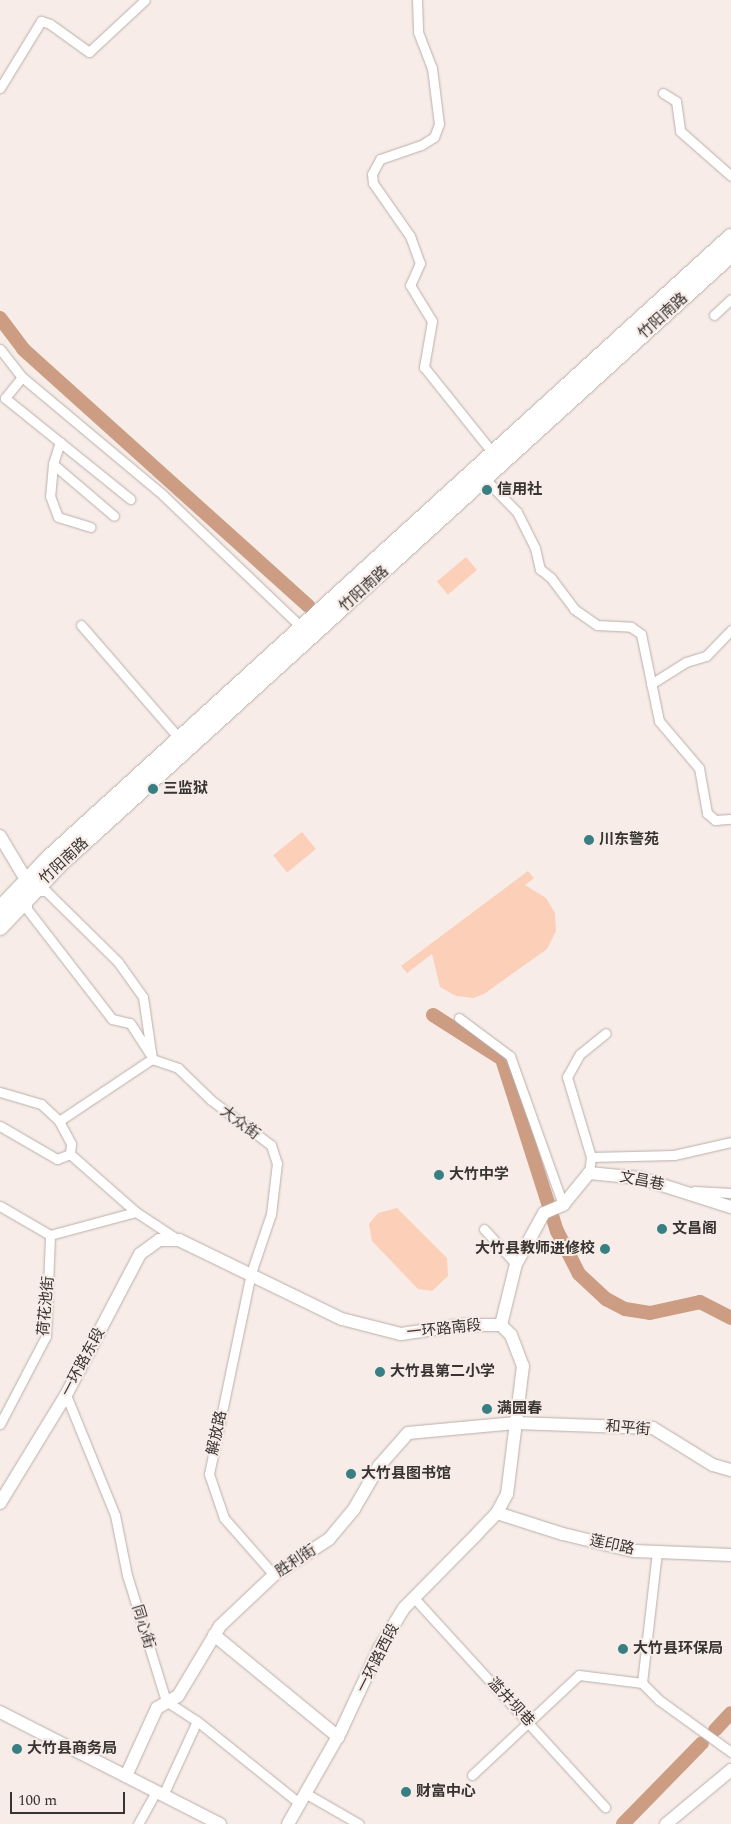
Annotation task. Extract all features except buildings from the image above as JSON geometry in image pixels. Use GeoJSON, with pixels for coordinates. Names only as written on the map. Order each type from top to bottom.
{"type":"FeatureCollection","features":[{"type":"Feature","properties":{"kind":"highway","name":"竹阳南路"},"geometry":{"type":"LineString","coordinates":[[0,909],[26,888],[480,473],[493,453],[731,237]]}},
{"type":"Feature","properties":{"kind":"highway","name":"竹阳南路"},"geometry":{"type":"LineString","coordinates":[[0,927],[26,888],[180,738],[301,627],[731,254]]}},
{"type":"Feature","properties":{"kind":"street"},"geometry":{"type":"LineString","coordinates":[[0,88],[41,21],[50,24],[89,52],[146,0]]}},
{"type":"Feature","properties":{"kind":"street"},"geometry":{"type":"LineString","coordinates":[[417,0],[418,32],[432,68],[439,124],[434,137],[422,145],[380,159],[372,174],[373,183],[410,236],[420,263],[410,285],[432,321],[424,367],[493,453]]}},
{"type":"Feature","properties":{"kind":"street"},"geometry":{"type":"LineString","coordinates":[[663,93],[676,101],[680,131],[731,176]]}},
{"type":"Feature","properties":{"kind":"street"},"geometry":{"type":"LineString","coordinates":[[714,315],[731,299]]}},
{"type":"Feature","properties":{"kind":"street"},"geometry":{"type":"LineString","coordinates":[[0,349],[22,377],[163,495],[301,627]]}},
{"type":"Feature","properties":{"kind":"street"},"geometry":{"type":"LineString","coordinates":[[22,377],[5,398],[130,499]]}},
{"type":"Feature","properties":{"kind":"street"},"geometry":{"type":"LineString","coordinates":[[60,442],[53,464],[50,496],[58,517],[90,527]]}},
{"type":"Feature","properties":{"kind":"street"},"geometry":{"type":"LineString","coordinates":[[53,464],[114,516]]}},
{"type":"Feature","properties":{"kind":"street"},"geometry":{"type":"LineString","coordinates":[[480,473],[517,512],[535,548],[540,569],[551,578],[574,609],[597,625],[631,627],[641,634],[659,722],[699,768],[707,813],[715,820],[731,819]]}},
{"type":"Feature","properties":{"kind":"street"},"geometry":{"type":"LineString","coordinates":[[81,625],[180,738]]}},
{"type":"Feature","properties":{"kind":"street"},"geometry":{"type":"LineString","coordinates":[[651,684],[686,662],[706,656],[731,630]]}},
{"type":"Feature","properties":{"kind":"street"},"geometry":{"type":"LineString","coordinates":[[0,836],[26,888],[27,910],[112,1019],[130,1023],[152,1059]]}},
{"type":"Feature","properties":{"kind":"street"},"geometry":{"type":"LineString","coordinates":[[0,852],[26,888],[46,891],[118,962],[143,997],[152,1059]]}},
{"type":"Feature","properties":{"kind":"street"},"geometry":{"type":"LineString","coordinates":[[459,1018],[510,1056],[563,1205]]}},
{"type":"Feature","properties":{"kind":"street"},"geometry":{"type":"LineString","coordinates":[[501,1325],[516,1264],[544,1213],[563,1205],[590,1173],[591,1157],[567,1077],[580,1054],[606,1033]]}},
{"type":"Feature","properties":{"kind":"street"},"geometry":{"type":"LineString","coordinates":[[59,1121],[152,1059]]}},
{"type":"Feature","properties":{"kind":"street","name":"大众街"},"geometry":{"type":"LineString","coordinates":[[152,1059],[178,1068],[211,1100],[271,1145],[277,1164],[271,1214],[251,1273]]}},
{"type":"Feature","properties":{"kind":"street"},"geometry":{"type":"LineString","coordinates":[[0,1092],[41,1104],[59,1121],[71,1144],[70,1154]]}},
{"type":"Feature","properties":{"kind":"street"},"geometry":{"type":"LineString","coordinates":[[0,1126],[57,1159],[70,1154]]}},
{"type":"Feature","properties":{"kind":"street"},"geometry":{"type":"LineString","coordinates":[[591,1157],[674,1155],[731,1142]]}},
{"type":"Feature","properties":{"kind":"street"},"geometry":{"type":"LineString","coordinates":[[70,1154],[136,1212],[178,1240]]}},
{"type":"Feature","properties":{"kind":"street","name":"文昌巷"},"geometry":{"type":"LineString","coordinates":[[590,1173],[640,1178],[688,1191],[731,1207]]}},
{"type":"Feature","properties":{"kind":"street"},"geometry":{"type":"LineString","coordinates":[[688,1191],[731,1193]]}},
{"type":"Feature","properties":{"kind":"street"},"geometry":{"type":"LineString","coordinates":[[0,1206],[50,1235],[136,1212]]}},
{"type":"Feature","properties":{"kind":"street"},"geometry":{"type":"LineString","coordinates":[[484,1228],[516,1264]]}},
{"type":"Feature","properties":{"kind":"street","name":"荷花池街"},"geometry":{"type":"LineString","coordinates":[[0,1424],[46,1336],[50,1235]]}},
{"type":"Feature","properties":{"kind":"street","name":"一环路东段"},"geometry":{"type":"LineString","coordinates":[[0,1503],[66,1395],[140,1254],[159,1240],[178,1240]]}},
{"type":"Feature","properties":{"kind":"street","name":"一环路南段"},"geometry":{"type":"LineString","coordinates":[[178,1240],[251,1273],[342,1319],[401,1334],[462,1325],[501,1325],[511,1335],[523,1366],[507,1494],[497,1513]]}},
{"type":"Feature","properties":{"kind":"street","name":"解放路"},"geometry":{"type":"LineString","coordinates":[[251,1273],[209,1474],[224,1518],[274,1575]]}},
{"type":"Feature","properties":{"kind":"street","name":"同心街"},"geometry":{"type":"LineString","coordinates":[[66,1395],[114,1515],[128,1575],[166,1701]]}},
{"type":"Feature","properties":{"kind":"street","name":"胜利街"},"geometry":{"type":"LineString","coordinates":[[126,1776],[157,1708],[166,1701],[178,1696],[214,1635],[274,1575],[329,1539],[354,1509],[379,1466],[408,1434],[516,1423]]}},
{"type":"Feature","properties":{"kind":"street","name":"和平街"},"geometry":{"type":"LineString","coordinates":[[516,1423],[653,1428],[713,1464],[731,1470]]}},
{"type":"Feature","properties":{"kind":"street","name":"莲印路"},"geometry":{"type":"LineString","coordinates":[[497,1513],[563,1534],[634,1551],[731,1555]]}},
{"type":"Feature","properties":{"kind":"street","name":"一环路西段"},"geometry":{"type":"LineString","coordinates":[[288,1824],[338,1737],[379,1649],[404,1608],[415,1599],[497,1513]]}},
{"type":"Feature","properties":{"kind":"street"},"geometry":{"type":"LineString","coordinates":[[642,1683],[657,1552]]}},
{"type":"Feature","properties":{"kind":"street","name":"滥井坝巷"},"geometry":{"type":"LineString","coordinates":[[415,1599],[529,1721],[605,1807]]}},
{"type":"Feature","properties":{"kind":"street"},"geometry":{"type":"LineString","coordinates":[[214,1635],[338,1737]]}},
{"type":"Feature","properties":{"kind":"street"},"geometry":{"type":"LineString","coordinates":[[472,1775],[579,1675],[642,1683],[659,1700],[731,1752]]}},
{"type":"Feature","properties":{"kind":"street"},"geometry":{"type":"LineString","coordinates":[[166,1701],[197,1721],[302,1798],[359,1824]]}},
{"type":"Feature","properties":{"kind":"street"},"geometry":{"type":"LineString","coordinates":[[0,1712],[220,1824]]}},
{"type":"Feature","properties":{"kind":"street"},"geometry":{"type":"LineString","coordinates":[[139,1824],[160,1793],[197,1721]]}},
{"type":"Feature","properties":{"kind":"street"},"geometry":{"type":"LineString","coordinates":[[666,1824],[731,1770]]}},
{"type":"Feature","properties":{"kind":"shaded area"},"geometry":{"type":"Polygon","coordinates":[[[466,557],[477,570],[448,594],[437,581],[466,557]]]}},
{"type":"Feature","properties":{"kind":"shaded area"},"geometry":{"type":"Polygon","coordinates":[[[302,832],[316,849],[287,872],[273,855],[302,832]]]}},
{"type":"Feature","properties":{"kind":"shaded area"},"geometry":{"type":"Polygon","coordinates":[[[528,871],[534,878],[525,885],[546,898],[555,913],[556,931],[547,949],[484,994],[473,998],[456,996],[440,987],[432,954],[407,973],[401,966],[528,871]]]}},
{"type":"Feature","properties":{"kind":"shaded area"},"geometry":{"type":"Polygon","coordinates":[[[397,1208],[447,1258],[448,1276],[432,1291],[418,1289],[372,1241],[369,1224],[378,1213],[397,1208]]]}},
{"type":"Feature","properties":{"kind":"waterway"},"geometry":{"type":"LineString","coordinates":[[0,318],[23,349],[308,606]]}},
{"type":"Feature","properties":{"kind":"waterway"},"geometry":{"type":"LineString","coordinates":[[433,1015],[502,1059],[557,1231],[579,1274],[606,1299],[625,1309],[650,1313],[700,1302],[731,1318]]}},
{"type":"Feature","properties":{"kind":"waterway"},"geometry":{"type":"LineString","coordinates":[[715,1730],[731,1713]]}},
{"type":"Feature","properties":{"kind":"waterway"},"geometry":{"type":"LineString","coordinates":[[623,1824],[702,1743]]}},
{"type":"Feature","properties":{"kind":"place","name":"信用社"},"geometry":{"type":"Point","coordinates":[487,490]}},
{"type":"Feature","properties":{"kind":"place","name":"三监狱"},"geometry":{"type":"Point","coordinates":[153,789]}},
{"type":"Feature","properties":{"kind":"place","name":"川东警苑"},"geometry":{"type":"Point","coordinates":[589,840]}},
{"type":"Feature","properties":{"kind":"place","name":"大竹中学"},"geometry":{"type":"Point","coordinates":[439,1175]}},
{"type":"Feature","properties":{"kind":"place","name":"文昌阁"},"geometry":{"type":"Point","coordinates":[662,1229]}},
{"type":"Feature","properties":{"kind":"place","name":"大竹县教师进修校"},"geometry":{"type":"Point","coordinates":[605,1249]}},
{"type":"Feature","properties":{"kind":"place","name":"大竹县第二小学"},"geometry":{"type":"Point","coordinates":[380,1372]}},
{"type":"Feature","properties":{"kind":"place","name":"满园春"},"geometry":{"type":"Point","coordinates":[487,1409]}},
{"type":"Feature","properties":{"kind":"place","name":"大竹县图书馆"},"geometry":{"type":"Point","coordinates":[351,1474]}},
{"type":"Feature","properties":{"kind":"place","name":"大竹县环保局"},"geometry":{"type":"Point","coordinates":[623,1649]}},
{"type":"Feature","properties":{"kind":"place","name":"大竹县商务局"},"geometry":{"type":"Point","coordinates":[17,1749]}},
{"type":"Feature","properties":{"kind":"place","name":"财富中心"},"geometry":{"type":"Point","coordinates":[406,1792]}}]}
